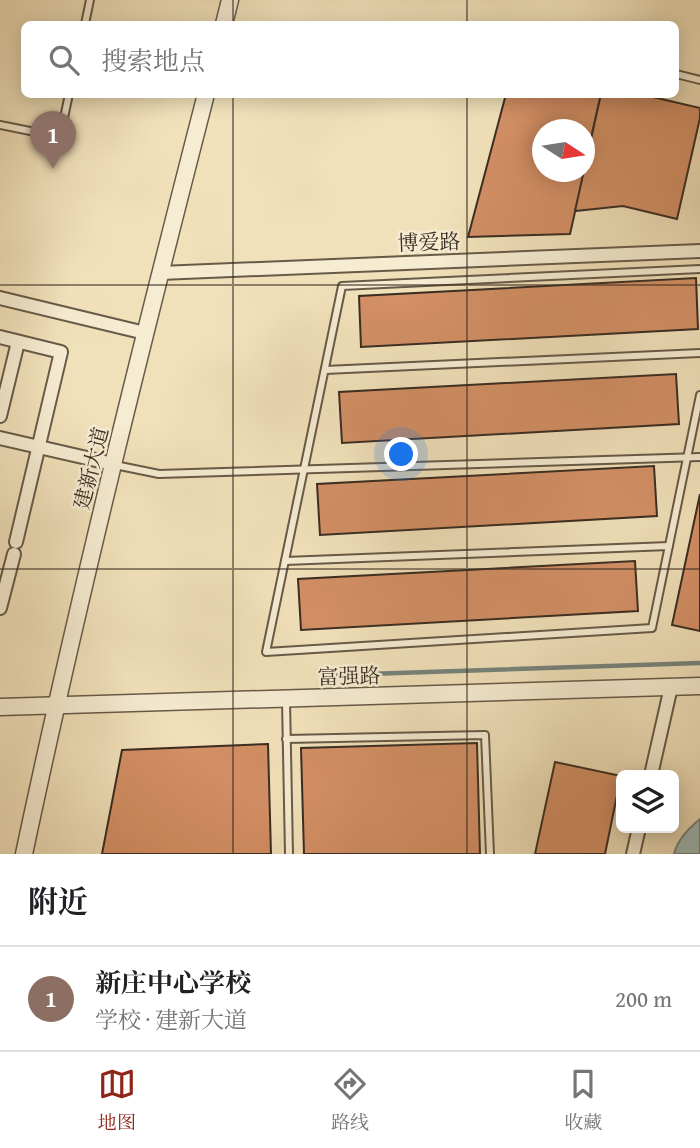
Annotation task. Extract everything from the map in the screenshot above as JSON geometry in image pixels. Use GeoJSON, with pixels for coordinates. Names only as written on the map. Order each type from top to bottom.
{"type":"FeatureCollection","features":[{"type":"Feature","properties":{"kind":"street"},"geometry":{"type":"LineString","coordinates":[[225,21],[230,0]]}},
{"type":"Feature","properties":{"kind":"street","name":"建新大道"},"geometry":{"type":"LineString","coordinates":[[24,854],[113,464],[205,98]]}},
{"type":"Feature","properties":{"kind":"street","name":"博爱路"},"geometry":{"type":"LineString","coordinates":[[160,273],[700,251]]}},
{"type":"Feature","properties":{"kind":"street"},"geometry":{"type":"LineString","coordinates":[[0,298],[145,333]]}},
{"type":"Feature","properties":{"kind":"street"},"geometry":{"type":"LineString","coordinates":[[0,337],[61,352],[0,608]]}},
{"type":"Feature","properties":{"kind":"street"},"geometry":{"type":"LineString","coordinates":[[0,416],[18,342]]}},
{"type":"Feature","properties":{"kind":"street"},"geometry":{"type":"LineString","coordinates":[[0,438],[113,464]]}},
{"type":"Feature","properties":{"kind":"street","name":"富强路"},"geometry":{"type":"LineString","coordinates":[[0,707],[700,686]]}},
{"type":"Feature","properties":{"kind":"street"},"geometry":{"type":"LineString","coordinates":[[652,770],[671,687]]}},
{"type":"Feature","properties":{"kind":"street"},"geometry":{"type":"LineString","coordinates":[[633,854],[638,833]]}},
{"type":"Feature","properties":{"kind":"lane"},"geometry":{"type":"LineString","coordinates":[[86,21],[90,0]]}},
{"type":"Feature","properties":{"kind":"lane"},"geometry":{"type":"LineString","coordinates":[[679,75],[700,80]]}},
{"type":"Feature","properties":{"kind":"lane"},"geometry":{"type":"LineString","coordinates":[[0,125],[60,137],[68,98]]}},
{"type":"Feature","properties":{"kind":"lane"},"geometry":{"type":"LineString","coordinates":[[700,268],[342,286],[266,652],[652,628],[700,396]]}},
{"type":"Feature","properties":{"kind":"lane"},"geometry":{"type":"LineString","coordinates":[[325,370],[700,353]]}},
{"type":"Feature","properties":{"kind":"lane"},"geometry":{"type":"LineString","coordinates":[[113,464],[159,474],[700,457]]}},
{"type":"Feature","properties":{"kind":"lane"},"geometry":{"type":"LineString","coordinates":[[285,561],[669,546]]}},
{"type":"Feature","properties":{"kind":"lane"},"geometry":{"type":"LineString","coordinates":[[286,698],[289,854]]}},
{"type":"Feature","properties":{"kind":"lane"},"geometry":{"type":"LineString","coordinates":[[286,739],[485,735],[490,854]]}},
{"type":"Feature","properties":{"kind":"water"},"geometry":{"type":"Polygon","coordinates":[[[700,819],[700,854],[674,854],[684,835],[700,819]]]}},
{"type":"Feature","properties":{"kind":"building"},"geometry":{"type":"Polygon","coordinates":[[[505,98],[600,98],[595,120],[532,119],[532,182],[582,182],[570,234],[468,237],[505,98]]]}},
{"type":"Feature","properties":{"kind":"building"},"geometry":{"type":"Polygon","coordinates":[[[600,98],[657,98],[700,108],[677,219],[623,206],[575,211],[581,182],[595,182],[595,121],[600,98]]]}},
{"type":"Feature","properties":{"kind":"building"},"geometry":{"type":"Polygon","coordinates":[[[696,278],[698,329],[361,347],[359,296],[696,278]]]}},
{"type":"Feature","properties":{"kind":"building"},"geometry":{"type":"Polygon","coordinates":[[[676,374],[679,424],[342,443],[339,392],[676,374]]]}},
{"type":"Feature","properties":{"kind":"building"},"geometry":{"type":"Polygon","coordinates":[[[654,466],[657,516],[320,535],[317,484],[654,466]]]}},
{"type":"Feature","properties":{"kind":"building"},"geometry":{"type":"Polygon","coordinates":[[[700,494],[700,631],[672,625],[700,494]]]}},
{"type":"Feature","properties":{"kind":"building"},"geometry":{"type":"Polygon","coordinates":[[[635,561],[638,611],[301,630],[298,579],[635,561]]]}},
{"type":"Feature","properties":{"kind":"building"},"geometry":{"type":"Polygon","coordinates":[[[477,743],[480,854],[304,854],[301,748],[477,743]]]}},
{"type":"Feature","properties":{"kind":"building"},"geometry":{"type":"Polygon","coordinates":[[[268,744],[271,854],[102,854],[122,750],[268,744]]]}},
{"type":"Feature","properties":{"kind":"building"},"geometry":{"type":"Polygon","coordinates":[[[555,762],[616,775],[616,800],[605,854],[535,854],[555,762]]]}},
{"type":"Feature","properties":{"kind":"waterway"},"geometry":{"type":"LineString","coordinates":[[338,675],[700,663]]}},
{"type":"Feature","properties":{"kind":"place","name":"新庄中心学校"},"geometry":{"type":"Point","coordinates":[53,169]}}]}
